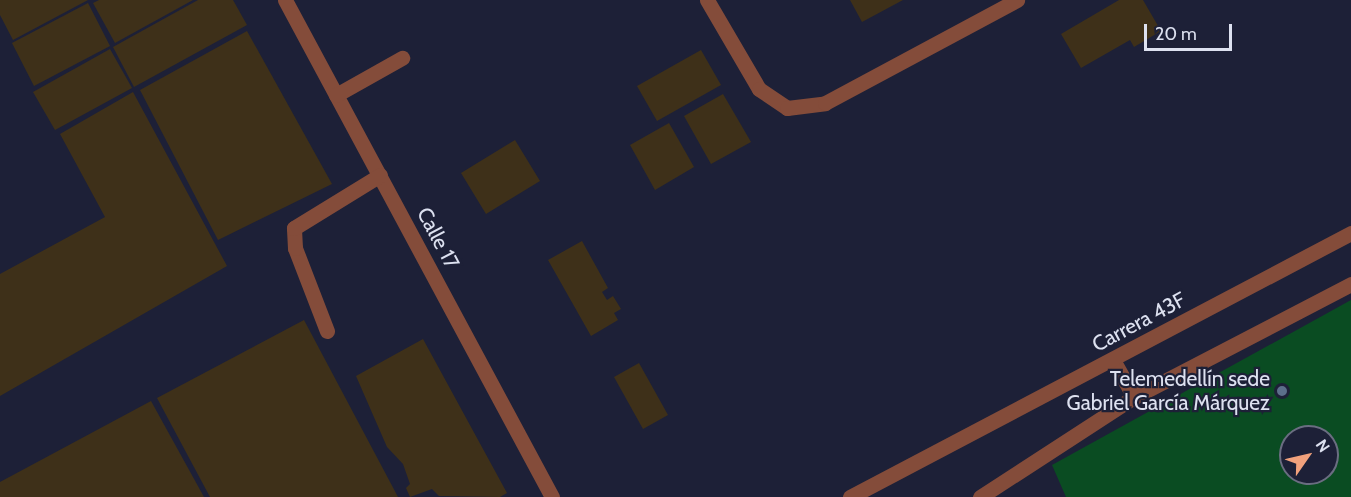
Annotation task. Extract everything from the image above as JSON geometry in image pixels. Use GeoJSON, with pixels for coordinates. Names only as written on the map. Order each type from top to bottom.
{"type":"FeatureCollection","features":[{"type":"Feature","properties":{"kind":"street","name":"Calle 17"},"geometry":{"type":"LineString","coordinates":[[285,0],[552,497]]}},
{"type":"Feature","properties":{"kind":"street"},"geometry":{"type":"LineString","coordinates":[[707,0],[759,89],[787,108],[825,103],[1017,0]]}},
{"type":"Feature","properties":{"kind":"street"},"geometry":{"type":"LineString","coordinates":[[336,95],[402,58]]}},
{"type":"Feature","properties":{"kind":"street"},"geometry":{"type":"LineString","coordinates":[[327,331],[295,248],[294,228],[380,175]]}},
{"type":"Feature","properties":{"kind":"street","name":"Carrera 43F"},"geometry":{"type":"LineString","coordinates":[[850,497],[1351,233]]}},
{"type":"Feature","properties":{"kind":"street"},"geometry":{"type":"LineString","coordinates":[[980,497],[1134,397],[1351,284]]}},
{"type":"Feature","properties":{"kind":"street"},"geometry":{"type":"LineString","coordinates":[[1113,360],[1134,397]]}},
{"type":"Feature","properties":{"kind":"green space"},"geometry":{"type":"Polygon","coordinates":[[[1351,300],[1351,497],[1066,497],[1052,465],[1351,300]]]}},
{"type":"Feature","properties":{"kind":"building"},"geometry":{"type":"Polygon","coordinates":[[[0,0],[88,0],[13,40],[0,15],[0,0]]]}},
{"type":"Feature","properties":{"kind":"building"},"geometry":{"type":"Polygon","coordinates":[[[99,0],[193,0],[115,43],[93,3],[99,0]]]}},
{"type":"Feature","properties":{"kind":"building"},"geometry":{"type":"Polygon","coordinates":[[[198,0],[233,0],[247,25],[134,87],[113,47],[198,0]]]}},
{"type":"Feature","properties":{"kind":"building"},"geometry":{"type":"Polygon","coordinates":[[[850,0],[903,0],[862,22],[850,0]]]}},
{"type":"Feature","properties":{"kind":"building"},"geometry":{"type":"Polygon","coordinates":[[[1119,0],[1143,0],[1161,31],[1134,47],[1130,40],[1081,68],[1061,34],[1119,0]]]}},
{"type":"Feature","properties":{"kind":"building"},"geometry":{"type":"Polygon","coordinates":[[[88,3],[110,46],[34,86],[12,43],[88,3]]]}},
{"type":"Feature","properties":{"kind":"building"},"geometry":{"type":"Polygon","coordinates":[[[247,31],[332,184],[218,240],[140,90],[247,31]]]}},
{"type":"Feature","properties":{"kind":"building"},"geometry":{"type":"Polygon","coordinates":[[[110,49],[132,88],[55,130],[33,92],[110,49]]]}},
{"type":"Feature","properties":{"kind":"building"},"geometry":{"type":"Polygon","coordinates":[[[701,50],[721,85],[657,121],[637,86],[701,50]]]}},
{"type":"Feature","properties":{"kind":"building"},"geometry":{"type":"Polygon","coordinates":[[[133,92],[227,266],[0,396],[0,274],[105,217],[60,134],[133,92]]]}},
{"type":"Feature","properties":{"kind":"building"},"geometry":{"type":"Polygon","coordinates":[[[723,94],[751,142],[711,164],[684,116],[723,94]]]}},
{"type":"Feature","properties":{"kind":"building"},"geometry":{"type":"Polygon","coordinates":[[[669,123],[694,167],[655,190],[630,145],[669,123]]]}},
{"type":"Feature","properties":{"kind":"building"},"geometry":{"type":"Polygon","coordinates":[[[515,140],[540,181],[486,214],[461,173],[515,140]]]}},
{"type":"Feature","properties":{"kind":"building"},"geometry":{"type":"Polygon","coordinates":[[[582,241],[608,288],[602,292],[607,300],[613,296],[621,309],[614,313],[618,320],[591,336],[548,260],[582,241]]]}},
{"type":"Feature","properties":{"kind":"building"},"geometry":{"type":"Polygon","coordinates":[[[304,320],[398,497],[210,497],[157,398],[304,320]]]}},
{"type":"Feature","properties":{"kind":"building"},"geometry":{"type":"Polygon","coordinates":[[[423,339],[507,493],[500,497],[439,496],[432,489],[410,497],[406,488],[410,484],[403,464],[387,447],[356,376],[423,339]]]}},
{"type":"Feature","properties":{"kind":"building"},"geometry":{"type":"Polygon","coordinates":[[[639,363],[668,415],[643,429],[614,377],[639,363]]]}},
{"type":"Feature","properties":{"kind":"building"},"geometry":{"type":"Polygon","coordinates":[[[151,401],[204,497],[0,497],[0,482],[151,401]]]}},
{"type":"Feature","properties":{"kind":"place","name":"Telemedellín sede Gabriel García Márquez"},"geometry":{"type":"Point","coordinates":[1282,391]}}]}
